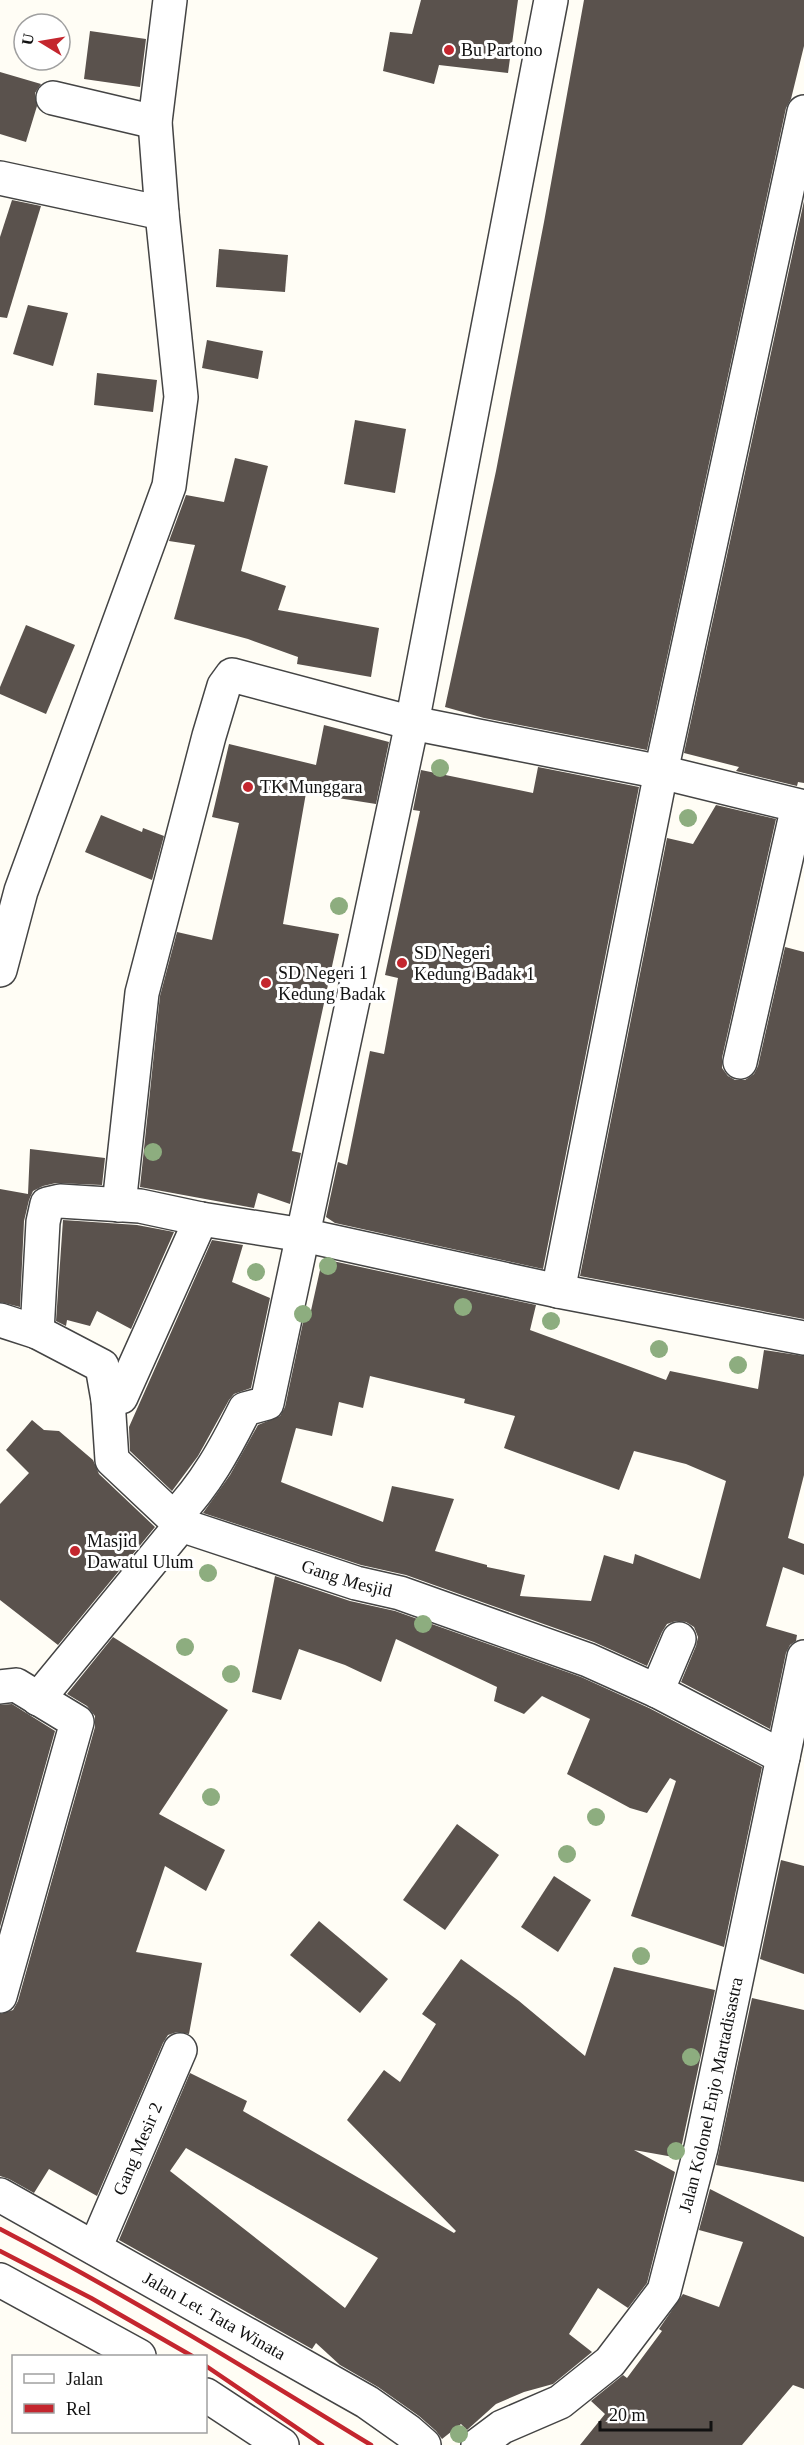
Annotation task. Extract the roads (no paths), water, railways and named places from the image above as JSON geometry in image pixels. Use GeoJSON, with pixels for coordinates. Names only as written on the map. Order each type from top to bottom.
{"type":"FeatureCollection","features":[{"type":"Feature","properties":{"kind":"street"},"geometry":{"type":"LineString","coordinates":[[0,970],[21,891],[169,486],[181,397],[155,122],[170,0]]}},
{"type":"Feature","properties":{"kind":"street"},"geometry":{"type":"LineString","coordinates":[[38,1699],[178,1521],[229,1441],[245,1409],[267,1403],[412,723],[551,0]]}},
{"type":"Feature","properties":{"kind":"street"},"geometry":{"type":"LineString","coordinates":[[53,98],[155,122]]}},
{"type":"Feature","properties":{"kind":"street"},"geometry":{"type":"LineString","coordinates":[[558,1291],[661,772],[804,112]]}},
{"type":"Feature","properties":{"kind":"street"},"geometry":{"type":"LineString","coordinates":[[0,178],[162,213]]}},
{"type":"Feature","properties":{"kind":"street"},"geometry":{"type":"LineString","coordinates":[[119,1205],[142,993],[208,736],[224,686],[232,675],[412,723],[661,772],[801,807],[740,1062]]}},
{"type":"Feature","properties":{"kind":"street"},"geometry":{"type":"LineString","coordinates":[[37,1332],[43,1222],[47,1204],[60,1201],[140,1206],[201,1219],[303,1235],[558,1291],[804,1338]]}},
{"type":"Feature","properties":{"kind":"street"},"geometry":{"type":"LineString","coordinates":[[108,1400],[121,1397],[201,1219]]}},
{"type":"Feature","properties":{"kind":"street","name":"Gang Mesjid"},"geometry":{"type":"LineString","coordinates":[[0,1320],[37,1332],[102,1366],[108,1400],[112,1460],[178,1521],[356,1583],[400,1593],[588,1660],[657,1691],[783,1757]]}},
{"type":"Feature","properties":{"kind":"street"},"geometry":{"type":"LineString","coordinates":[[657,1691],[679,1639]]}},
{"type":"Feature","properties":{"kind":"street","name":"Jalan Kolonel Enjo Martadisastra"},"geometry":{"type":"LineString","coordinates":[[478,2445],[502,2427],[560,2402],[610,2362],[664,2292],[701,2148],[804,1657]]}},
{"type":"Feature","properties":{"kind":"street"},"geometry":{"type":"LineString","coordinates":[[0,1687],[16,1685],[77,1722],[0,1996]]}},
{"type":"Feature","properties":{"kind":"street","name":"Gang Mesir 2"},"geometry":{"type":"LineString","coordinates":[[95,2248],[180,2050]]}},
{"type":"Feature","properties":{"kind":"street","name":"Jalan Let. Tata Winata"},"geometry":{"type":"LineString","coordinates":[[0,2195],[367,2402],[424,2445]]}},
{"type":"Feature","properties":{"kind":"street"},"geometry":{"type":"LineString","coordinates":[[0,2280],[137,2355]]}},
{"type":"Feature","properties":{"kind":"street"},"geometry":{"type":"LineString","coordinates":[[207,2396],[282,2445]]}},
{"type":"Feature","properties":{"kind":"railway"},"geometry":{"type":"LineString","coordinates":[[0,2229],[141,2307],[371,2445]]}},
{"type":"Feature","properties":{"kind":"railway"},"geometry":{"type":"LineString","coordinates":[[0,2251],[91,2298],[190,2355]]}},
{"type":"Feature","properties":{"kind":"railway"},"geometry":{"type":"LineString","coordinates":[[207,2367],[322,2445]]}},
{"type":"Feature","properties":{"kind":"place","name":"Bu Partono"},"geometry":{"type":"Point","coordinates":[449,50]}},
{"type":"Feature","properties":{"kind":"place","name":"TK Munggara"},"geometry":{"type":"Point","coordinates":[248,787]}},
{"type":"Feature","properties":{"kind":"place","name":"SD Negeri Kedung Badak 1"},"geometry":{"type":"Point","coordinates":[402,963]}},
{"type":"Feature","properties":{"kind":"place","name":"SD Negeri 1 Kedung Badak"},"geometry":{"type":"Point","coordinates":[266,983]}},
{"type":"Feature","properties":{"kind":"place","name":"Masjid Dawatul Ulum"},"geometry":{"type":"Point","coordinates":[75,1551]}}]}
